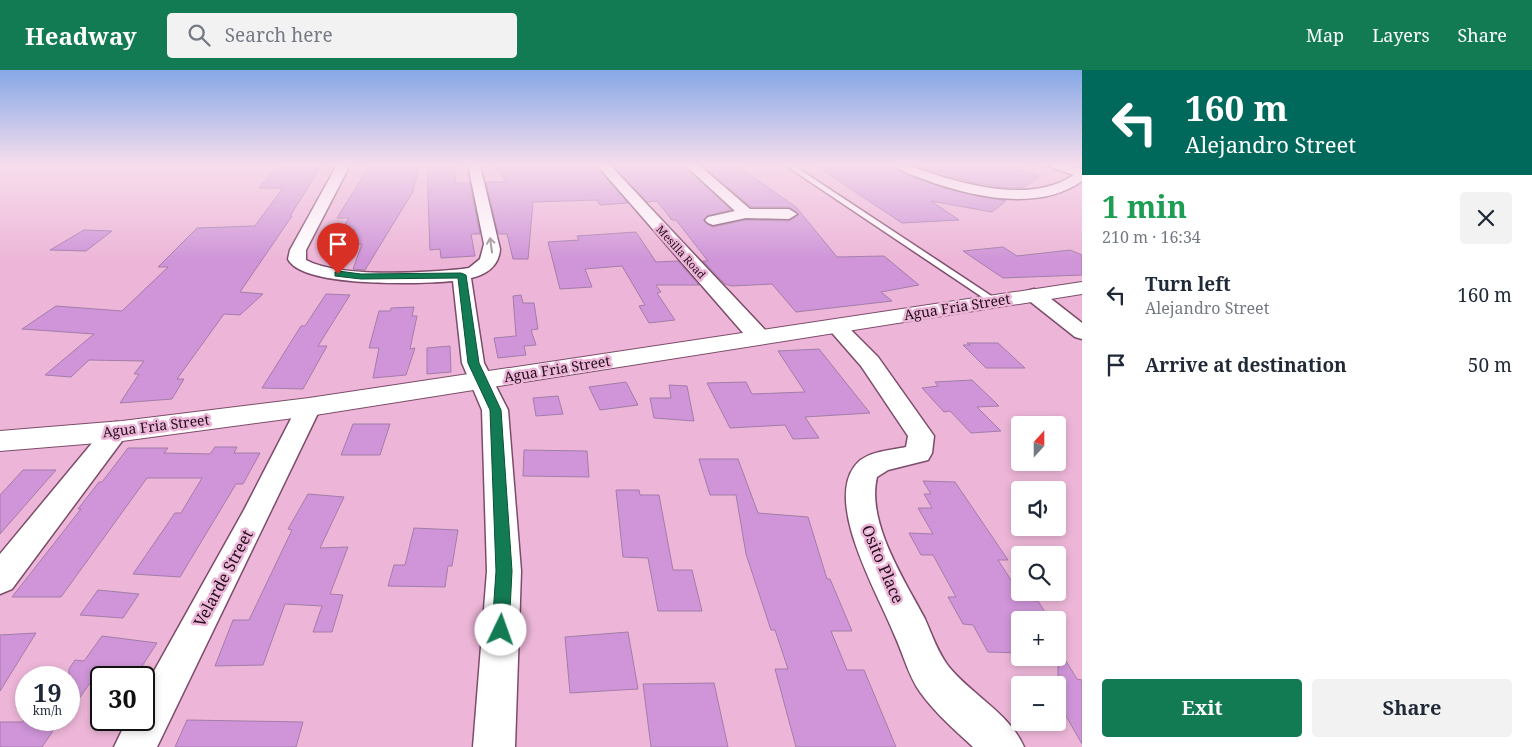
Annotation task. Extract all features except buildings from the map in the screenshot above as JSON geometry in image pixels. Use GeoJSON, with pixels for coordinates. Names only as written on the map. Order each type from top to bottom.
{"type":"FeatureCollection","features":[{"type":"Feature","properties":{"kind":"street"},"geometry":{"type":"LineString","coordinates":[[327,197],[298,250],[298,262],[309,268],[361,277],[461,275],[479,270],[492,255],[492,244],[481,197]]}},
{"type":"Feature","properties":{"kind":"street","name":"Mesilla Road"},"geometry":{"type":"LineString","coordinates":[[631,197],[759,337]]}},
{"type":"Feature","properties":{"kind":"street"},"geometry":{"type":"LineString","coordinates":[[727,197],[746,213]]}},
{"type":"Feature","properties":{"kind":"street"},"geometry":{"type":"LineString","coordinates":[[713,220],[746,213],[789,214]]}},
{"type":"Feature","properties":{"kind":"street"},"geometry":{"type":"LineString","coordinates":[[461,275],[473,363],[495,410],[504,571],[494,747]]}},
{"type":"Feature","properties":{"kind":"street","name":"Agua Fria Street"},"geometry":{"type":"LineString","coordinates":[[0,441],[116,431],[308,407],[481,382],[759,337],[1082,288]]}},
{"type":"Feature","properties":{"kind":"street"},"geometry":{"type":"LineString","coordinates":[[1034,295],[1082,333]]}},
{"type":"Feature","properties":{"kind":"street","name":"Osito Place"},"geometry":{"type":"LineString","coordinates":[[836,326],[870,362],[921,436],[918,453],[910,457],[881,461],[870,466],[863,475],[860,485],[861,511],[871,543],[934,679],[1002,747]]}},
{"type":"Feature","properties":{"kind":"street","name":"Velarde Street"},"geometry":{"type":"LineString","coordinates":[[135,747],[256,516],[308,407]]}},
{"type":"Feature","properties":{"kind":"street"},"geometry":{"type":"LineString","coordinates":[[0,579],[116,431]]}},
{"type":"Feature","properties":{"kind":"lane"},"geometry":{"type":"LineString","coordinates":[[835,197],[994,301]]}},
{"type":"Feature","properties":{"kind":"route"},"geometry":{"type":"LineString","coordinates":[[338,274],[361,277],[461,275],[473,363],[495,410],[504,571],[501,630]]}}]}
